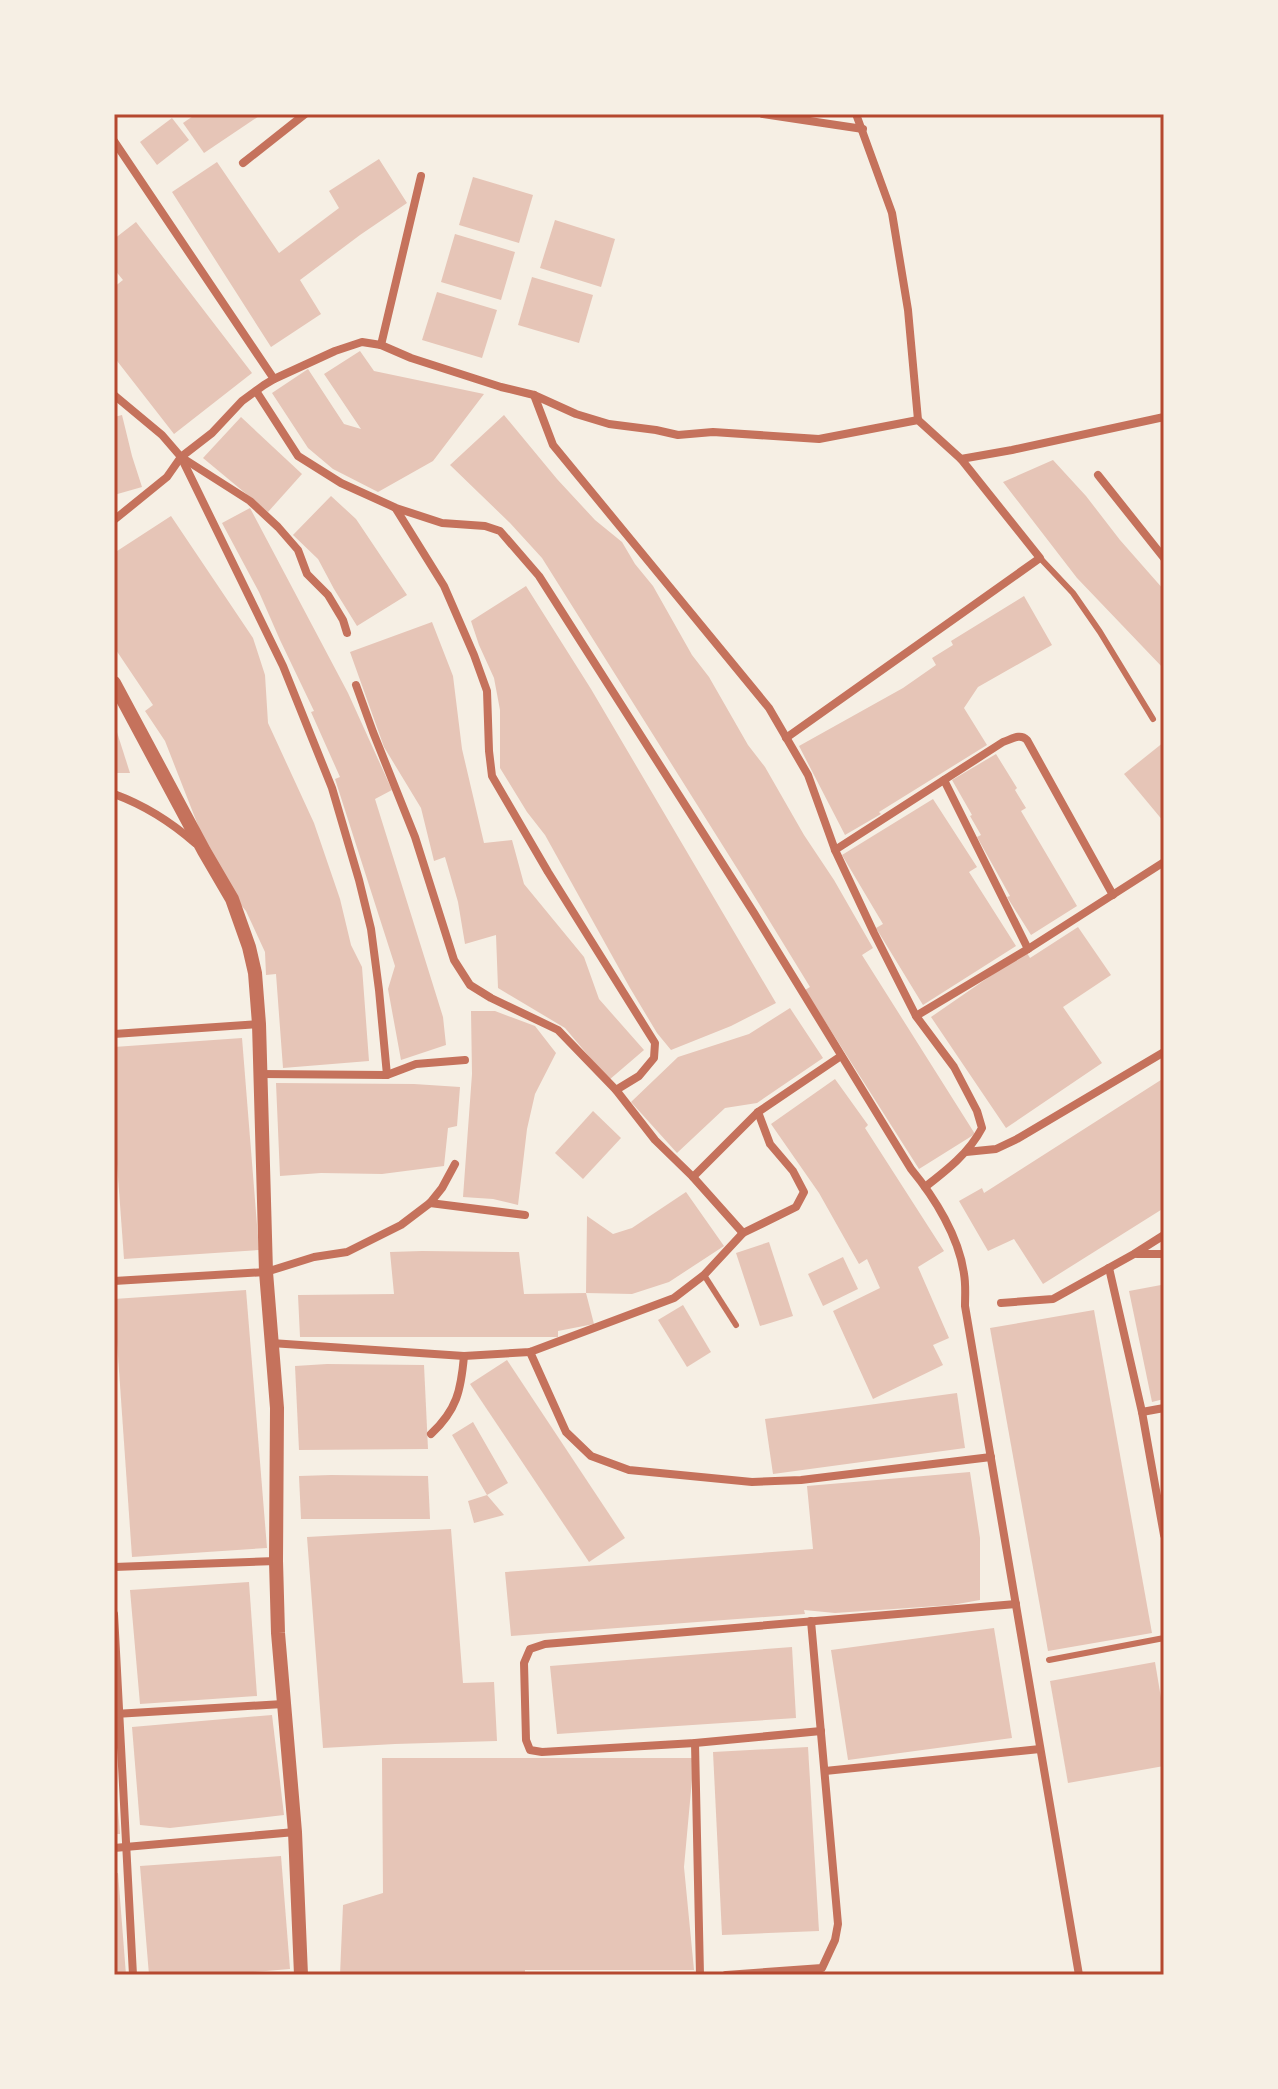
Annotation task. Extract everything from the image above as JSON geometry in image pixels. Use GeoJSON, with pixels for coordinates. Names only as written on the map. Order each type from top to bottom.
{"type":"FeatureCollection","features":[{"type":"Feature","properties":{"kind":"street"},"geometry":{"type":"LineString","coordinates":[[243,163],[305,114]]}},
{"type":"Feature","properties":{"kind":"street"},"geometry":{"type":"LineString","coordinates":[[763,114],[863,129]]}},
{"type":"Feature","properties":{"kind":"street"},"geometry":{"type":"LineString","coordinates":[[786,738],[1040,558],[961,459],[918,420],[908,310],[892,213],[856,114]]}},
{"type":"Feature","properties":{"kind":"street"},"geometry":{"type":"LineString","coordinates":[[114,141],[274,379]]}},
{"type":"Feature","properties":{"kind":"street"},"geometry":{"type":"LineString","coordinates":[[381,345],[421,176]]}},
{"type":"Feature","properties":{"kind":"street"},"geometry":{"type":"LineString","coordinates":[[114,520],[167,477],[181,457],[212,433],[242,401],[274,379],[362,342],[381,345],[452,372],[534,395],[576,414],[609,424],[678,435],[713,432],[819,439],[918,420]]}},
{"type":"Feature","properties":{"kind":"street"},"geometry":{"type":"LineString","coordinates":[[256,391],[298,456],[341,483],[396,508],[442,523],[485,526],[500,531],[539,576],[754,913],[925,1187],[955,1241],[964,1274],[965,1306],[1079,1975]]}},
{"type":"Feature","properties":{"kind":"street"},"geometry":{"type":"LineString","coordinates":[[114,395],[162,435],[181,457],[283,666],[332,788],[371,929],[387,1075]]}},
{"type":"Feature","properties":{"kind":"street"},"geometry":{"type":"LineString","coordinates":[[534,395],[553,445],[769,708],[808,775],[835,850],[916,1016],[954,1067],[981,1120],[982,1128],[976,1140],[953,1166],[925,1187]]}},
{"type":"Feature","properties":{"kind":"street"},"geometry":{"type":"LineString","coordinates":[[961,459],[1164,417]]}},
{"type":"Feature","properties":{"kind":"street"},"geometry":{"type":"LineString","coordinates":[[181,457],[250,501],[278,527],[298,550],[307,574],[328,595],[347,633]]}},
{"type":"Feature","properties":{"kind":"street"},"geometry":{"type":"LineString","coordinates":[[1098,475],[1164,558]]}},
{"type":"Feature","properties":{"kind":"street"},"geometry":{"type":"LineString","coordinates":[[396,508],[444,586],[487,691],[492,776],[655,1043],[654,1058],[639,1076],[616,1090]]}},
{"type":"Feature","properties":{"kind":"street"},"geometry":{"type":"LineString","coordinates":[[114,683],[232,899],[242,923],[255,973],[266,1272],[278,1442],[278,1633],[295,1832],[301,1975]]}},
{"type":"Feature","properties":{"kind":"street"},"geometry":{"type":"LineString","coordinates":[[356,685],[415,837],[454,960],[470,985],[558,1030],[616,1090],[655,1140],[743,1233]]}},
{"type":"Feature","properties":{"kind":"street"},"geometry":{"type":"LineString","coordinates":[[835,850],[1003,742],[1024,736],[1113,895]]}},
{"type":"Feature","properties":{"kind":"street"},"geometry":{"type":"LineString","coordinates":[[944,780],[1028,949]]}},
{"type":"Feature","properties":{"kind":"street"},"geometry":{"type":"LineString","coordinates":[[114,794],[167,821],[204,851]]}},
{"type":"Feature","properties":{"kind":"street"},"geometry":{"type":"LineString","coordinates":[[916,1016],[1164,862]]}},
{"type":"Feature","properties":{"kind":"street"},"geometry":{"type":"LineString","coordinates":[[114,1034],[259,1024]]}},
{"type":"Feature","properties":{"kind":"street"},"geometry":{"type":"LineString","coordinates":[[965,1152],[996,1149],[1017,1139],[1164,1052]]}},
{"type":"Feature","properties":{"kind":"street"},"geometry":{"type":"LineString","coordinates":[[693,1177],[758,1112],[841,1056]]}},
{"type":"Feature","properties":{"kind":"street"},"geometry":{"type":"LineString","coordinates":[[260,1074],[387,1075],[416,1064],[465,1060]]}},
{"type":"Feature","properties":{"kind":"street"},"geometry":{"type":"LineString","coordinates":[[271,1343],[464,1356],[530,1352],[674,1298],[704,1275],[743,1233],[796,1207],[804,1192],[793,1171],[770,1144],[758,1112]]}},
{"type":"Feature","properties":{"kind":"street"},"geometry":{"type":"LineString","coordinates":[[114,1281],[266,1272],[314,1257],[347,1252],[401,1225],[430,1203],[455,1164]]}},
{"type":"Feature","properties":{"kind":"street"},"geometry":{"type":"LineString","coordinates":[[430,1203],[525,1215]]}},
{"type":"Feature","properties":{"kind":"street"},"geometry":{"type":"LineString","coordinates":[[1001,1303],[1053,1299],[1164,1235]]}},
{"type":"Feature","properties":{"kind":"street"},"geometry":{"type":"LineString","coordinates":[[1134,1254],[1164,1254]]}},
{"type":"Feature","properties":{"kind":"street"},"geometry":{"type":"LineString","coordinates":[[1109,1268],[1142,1412],[1164,1535]]}},
{"type":"Feature","properties":{"kind":"street"},"geometry":{"type":"LineString","coordinates":[[530,1352],[566,1432],[591,1456],[629,1470],[752,1482],[801,1480],[991,1457]]}},
{"type":"Feature","properties":{"kind":"street"},"geometry":{"type":"LineString","coordinates":[[431,1434],[443,1423],[460,1391],[464,1356]]}},
{"type":"Feature","properties":{"kind":"street"},"geometry":{"type":"LineString","coordinates":[[1142,1412],[1164,1408]]}},
{"type":"Feature","properties":{"kind":"street"},"geometry":{"type":"LineString","coordinates":[[1152,1468],[1164,1465]]}},
{"type":"Feature","properties":{"kind":"street"},"geometry":{"type":"LineString","coordinates":[[114,1567],[276,1561]]}},
{"type":"Feature","properties":{"kind":"street"},"geometry":{"type":"LineString","coordinates":[[821,1731],[695,1743],[542,1752],[530,1750],[526,1740],[524,1663],[530,1649],[545,1644],[1016,1604]]}},
{"type":"Feature","properties":{"kind":"street"},"geometry":{"type":"LineString","coordinates":[[114,1614],[133,1975]]}},
{"type":"Feature","properties":{"kind":"street"},"geometry":{"type":"LineString","coordinates":[[726,1975],[822,1968],[835,1940],[838,1924],[811,1621]]}},
{"type":"Feature","properties":{"kind":"street"},"geometry":{"type":"LineString","coordinates":[[117,1714],[283,1704]]}},
{"type":"Feature","properties":{"kind":"street"},"geometry":{"type":"LineString","coordinates":[[695,1743],[700,1975]]}},
{"type":"Feature","properties":{"kind":"street"},"geometry":{"type":"LineString","coordinates":[[825,1771],[1040,1749]]}},
{"type":"Feature","properties":{"kind":"street"},"geometry":{"type":"LineString","coordinates":[[114,1848],[295,1832]]}},
{"type":"Feature","properties":{"kind":"lane"},"geometry":{"type":"LineString","coordinates":[[1040,558],[1073,593],[1153,719]]}},
{"type":"Feature","properties":{"kind":"lane"},"geometry":{"type":"LineString","coordinates":[[704,1275],[736,1325]]}},
{"type":"Feature","properties":{"kind":"lane"},"geometry":{"type":"LineString","coordinates":[[1049,1660],[1164,1638]]}},
{"type":"Feature","properties":{"kind":"building"},"geometry":{"type":"Polygon","coordinates":[[[196,114],[262,114],[204,153],[183,123],[196,114]]]}},
{"type":"Feature","properties":{"kind":"building"},"geometry":{"type":"Polygon","coordinates":[[[172,118],[189,140],[157,165],[140,142],[172,118]]]}},
{"type":"Feature","properties":{"kind":"building"},"geometry":{"type":"Polygon","coordinates":[[[379,159],[407,203],[300,280],[321,314],[271,347],[172,192],[217,162],[279,253],[339,208],[329,191],[379,159]]]}},
{"type":"Feature","properties":{"kind":"building"},"geometry":{"type":"Polygon","coordinates":[[[473,177],[533,195],[519,243],[459,225],[473,177]]]}},
{"type":"Feature","properties":{"kind":"building"},"geometry":{"type":"Polygon","coordinates":[[[555,220],[615,239],[601,287],[540,268],[555,220]]]}},
{"type":"Feature","properties":{"kind":"building"},"geometry":{"type":"Polygon","coordinates":[[[136,222],[252,373],[174,434],[114,357],[114,287],[123,280],[114,269],[114,239],[136,222]]]}},
{"type":"Feature","properties":{"kind":"building"},"geometry":{"type":"Polygon","coordinates":[[[455,234],[515,252],[501,300],[441,282],[455,234]]]}},
{"type":"Feature","properties":{"kind":"building"},"geometry":{"type":"Polygon","coordinates":[[[532,277],[593,295],[579,343],[518,325],[532,277]]]}},
{"type":"Feature","properties":{"kind":"building"},"geometry":{"type":"Polygon","coordinates":[[[437,292],[497,310],[482,358],[422,340],[437,292]]]}},
{"type":"Feature","properties":{"kind":"building"},"geometry":{"type":"Polygon","coordinates":[[[360,351],[374,371],[484,394],[433,461],[378,492],[333,469],[308,448],[272,393],[308,369],[344,424],[361,429],[324,374],[360,351]]]}},
{"type":"Feature","properties":{"kind":"building"},"geometry":{"type":"Polygon","coordinates":[[[122,415],[142,487],[114,495],[114,417],[122,415]]]}},
{"type":"Feature","properties":{"kind":"building"},"geometry":{"type":"Polygon","coordinates":[[[504,415],[595,520],[622,542],[653,586],[692,655],[765,767],[873,948],[862,955],[975,1134],[919,1169],[805,990],[810,987],[740,873],[542,558],[450,465],[504,415]]]}},
{"type":"Feature","properties":{"kind":"building"},"geometry":{"type":"Polygon","coordinates":[[[241,417],[302,474],[268,512],[203,458],[241,417]]]}},
{"type":"Feature","properties":{"kind":"building"},"geometry":{"type":"Polygon","coordinates":[[[1053,460],[1164,590],[1164,669],[1077,578],[1003,482],[1053,460]]]}},
{"type":"Feature","properties":{"kind":"building"},"geometry":{"type":"Polygon","coordinates":[[[331,496],[356,519],[407,595],[357,626],[318,559],[293,535],[331,496]]]}},
{"type":"Feature","properties":{"kind":"building"},"geometry":{"type":"Polygon","coordinates":[[[250,508],[348,693],[392,790],[375,799],[443,1017],[446,1045],[401,1060],[388,989],[395,966],[335,779],[340,777],[311,712],[314,711],[259,592],[222,523],[250,508]]]}},
{"type":"Feature","properties":{"kind":"building"},"geometry":{"type":"Polygon","coordinates":[[[171,516],[253,638],[265,675],[268,723],[314,823],[340,899],[351,945],[362,967],[369,1061],[283,1068],[276,974],[266,975],[265,952],[246,911],[236,899],[201,833],[165,741],[145,711],[153,705],[114,647],[114,553],[171,516]]]}},
{"type":"Feature","properties":{"kind":"building"},"geometry":{"type":"Polygon","coordinates":[[[526,586],[591,689],[776,1003],[731,1026],[671,1050],[630,988],[545,835],[500,768],[500,710],[494,678],[471,621],[526,586]]]}},
{"type":"Feature","properties":{"kind":"building"},"geometry":{"type":"Polygon","coordinates":[[[1024,596],[1052,645],[978,687],[964,708],[987,745],[845,835],[799,746],[903,688],[936,665],[932,658],[953,645],[951,641],[1024,596]]]}},
{"type":"Feature","properties":{"kind":"building"},"geometry":{"type":"Polygon","coordinates":[[[432,622],[453,676],[462,749],[484,843],[512,840],[524,884],[584,957],[599,999],[644,1050],[609,1080],[565,1028],[498,988],[496,935],[465,944],[458,902],[445,857],[434,861],[421,808],[384,747],[350,652],[432,622]]]}},
{"type":"Feature","properties":{"kind":"building"},"geometry":{"type":"Polygon","coordinates":[[[115,726],[130,773],[114,773],[115,726]]]}},
{"type":"Feature","properties":{"kind":"building"},"geometry":{"type":"Polygon","coordinates":[[[1164,742],[1164,822],[1124,774],[1164,742]]]}},
{"type":"Feature","properties":{"kind":"building"},"geometry":{"type":"Polygon","coordinates":[[[996,754],[1026,808],[1021,811],[1077,906],[1031,935],[1007,897],[1010,896],[977,837],[981,835],[972,815],[952,780],[996,754]]]}},
{"type":"Feature","properties":{"kind":"building"},"geometry":{"type":"Polygon","coordinates":[[[933,799],[977,867],[969,872],[1016,946],[923,1005],[876,928],[883,924],[842,855],[933,799]]]}},
{"type":"Feature","properties":{"kind":"building"},"geometry":{"type":"Polygon","coordinates":[[[1078,927],[1111,975],[1063,1007],[1102,1063],[1006,1128],[931,1017],[1002,968],[1027,953],[1030,958],[1078,927]]]}},
{"type":"Feature","properties":{"kind":"building"},"geometry":{"type":"Polygon","coordinates":[[[790,1008],[823,1058],[757,1103],[725,1108],[677,1153],[631,1102],[678,1057],[749,1034],[790,1008]]]}},
{"type":"Feature","properties":{"kind":"building"},"geometry":{"type":"Polygon","coordinates":[[[471,1011],[495,1011],[535,1026],[556,1053],[535,1094],[527,1129],[518,1205],[463,1197],[472,1074],[471,1011]]]}},
{"type":"Feature","properties":{"kind":"building"},"geometry":{"type":"Polygon","coordinates":[[[242,1038],[259,1250],[124,1259],[114,1123],[114,1047],[242,1038]]]}},
{"type":"Feature","properties":{"kind":"building"},"geometry":{"type":"Polygon","coordinates":[[[1164,1078],[1164,1208],[1043,1284],[1014,1239],[988,1251],[959,1201],[982,1188],[984,1193],[1164,1078]]]}},
{"type":"Feature","properties":{"kind":"building"},"geometry":{"type":"Polygon","coordinates":[[[835,1079],[868,1125],[865,1128],[944,1251],[918,1267],[949,1338],[933,1345],[943,1365],[873,1399],[833,1311],[880,1288],[867,1259],[859,1264],[819,1193],[771,1124],[835,1079]]]}},
{"type":"Feature","properties":{"kind":"building"},"geometry":{"type":"Polygon","coordinates":[[[276,1083],[460,1087],[457,1126],[448,1128],[444,1166],[382,1174],[280,1176],[276,1083]]]}},
{"type":"Feature","properties":{"kind":"building"},"geometry":{"type":"Polygon","coordinates":[[[593,1111],[621,1138],[583,1179],[555,1153],[593,1111]]]}},
{"type":"Feature","properties":{"kind":"building"},"geometry":{"type":"Polygon","coordinates":[[[686,1192],[724,1246],[669,1282],[632,1294],[586,1293],[587,1216],[613,1234],[632,1228],[686,1192]]]}},
{"type":"Feature","properties":{"kind":"building"},"geometry":{"type":"Polygon","coordinates":[[[769,1242],[793,1316],[760,1326],[736,1253],[769,1242]]]}},
{"type":"Feature","properties":{"kind":"building"},"geometry":{"type":"Polygon","coordinates":[[[390,1252],[519,1252],[524,1294],[586,1293],[594,1324],[558,1331],[558,1337],[300,1337],[298,1295],[394,1294],[390,1252]]]}},
{"type":"Feature","properties":{"kind":"building"},"geometry":{"type":"Polygon","coordinates":[[[843,1257],[858,1289],[823,1306],[808,1274],[843,1257]]]}},
{"type":"Feature","properties":{"kind":"building"},"geometry":{"type":"Polygon","coordinates":[[[1164,1285],[1164,1399],[1152,1402],[1129,1291],[1164,1285]]]}},
{"type":"Feature","properties":{"kind":"building"},"geometry":{"type":"Polygon","coordinates":[[[246,1290],[267,1548],[132,1557],[114,1299],[246,1290]]]}},
{"type":"Feature","properties":{"kind":"building"},"geometry":{"type":"Polygon","coordinates":[[[683,1305],[711,1352],[687,1367],[658,1320],[683,1305]]]}},
{"type":"Feature","properties":{"kind":"building"},"geometry":{"type":"Polygon","coordinates":[[[1094,1310],[1152,1633],[1048,1651],[990,1328],[1094,1310]]]}},
{"type":"Feature","properties":{"kind":"building"},"geometry":{"type":"Polygon","coordinates":[[[507,1360],[625,1538],[589,1562],[470,1384],[507,1360]]]}},
{"type":"Feature","properties":{"kind":"building"},"geometry":{"type":"Polygon","coordinates":[[[424,1365],[428,1449],[299,1450],[295,1366],[424,1365]]]}},
{"type":"Feature","properties":{"kind":"building"},"geometry":{"type":"Polygon","coordinates":[[[957,1393],[965,1448],[773,1474],[765,1419],[957,1393]]]}},
{"type":"Feature","properties":{"kind":"building"},"geometry":{"type":"Polygon","coordinates":[[[473,1422],[508,1483],[487,1495],[452,1435],[473,1422]]]}},
{"type":"Feature","properties":{"kind":"building"},"geometry":{"type":"Polygon","coordinates":[[[970,1472],[980,1538],[980,1600],[952,1605],[835,1613],[804,1610],[805,1614],[511,1636],[505,1572],[813,1549],[807,1486],[970,1472]]]}},
{"type":"Feature","properties":{"kind":"building"},"geometry":{"type":"Polygon","coordinates":[[[299,1476],[428,1476],[430,1519],[301,1519],[299,1476]]]}},
{"type":"Feature","properties":{"kind":"building"},"geometry":{"type":"Polygon","coordinates":[[[487,1495],[504,1515],[474,1523],[468,1501],[487,1495]]]}},
{"type":"Feature","properties":{"kind":"building"},"geometry":{"type":"Polygon","coordinates":[[[451,1529],[463,1683],[494,1682],[497,1741],[323,1748],[307,1537],[451,1529]]]}},
{"type":"Feature","properties":{"kind":"building"},"geometry":{"type":"Polygon","coordinates":[[[249,1582],[257,1696],[140,1704],[130,1590],[249,1582]]]}},
{"type":"Feature","properties":{"kind":"building"},"geometry":{"type":"Polygon","coordinates":[[[994,1628],[1012,1738],[848,1760],[831,1650],[994,1628]]]}},
{"type":"Feature","properties":{"kind":"building"},"geometry":{"type":"Polygon","coordinates":[[[792,1647],[796,1718],[557,1734],[550,1666],[792,1647]]]}},
{"type":"Feature","properties":{"kind":"building"},"geometry":{"type":"Polygon","coordinates":[[[1155,1662],[1164,1716],[1164,1766],[1068,1783],[1050,1681],[1155,1662]]]}},
{"type":"Feature","properties":{"kind":"building"},"geometry":{"type":"Polygon","coordinates":[[[272,1715],[284,1815],[170,1828],[140,1825],[132,1727],[272,1715]]]}},
{"type":"Feature","properties":{"kind":"building"},"geometry":{"type":"Polygon","coordinates":[[[808,1747],[819,1931],[722,1935],[713,1752],[808,1747]]]}},
{"type":"Feature","properties":{"kind":"building"},"geometry":{"type":"Polygon","coordinates":[[[382,1758],[694,1758],[684,1867],[694,1970],[525,1970],[525,1975],[340,1975],[343,1905],[383,1893],[382,1758]]]}},
{"type":"Feature","properties":{"kind":"building"},"geometry":{"type":"Polygon","coordinates":[[[116,1785],[120,1834],[114,1834],[116,1785]]]}},
{"type":"Feature","properties":{"kind":"building"},"geometry":{"type":"Polygon","coordinates":[[[281,1856],[290,1969],[219,1975],[149,1975],[140,1866],[281,1856]]]}},
{"type":"Feature","properties":{"kind":"building"},"geometry":{"type":"Polygon","coordinates":[[[114,1873],[118,1873],[126,1975],[114,1975],[114,1873]]]}}]}
